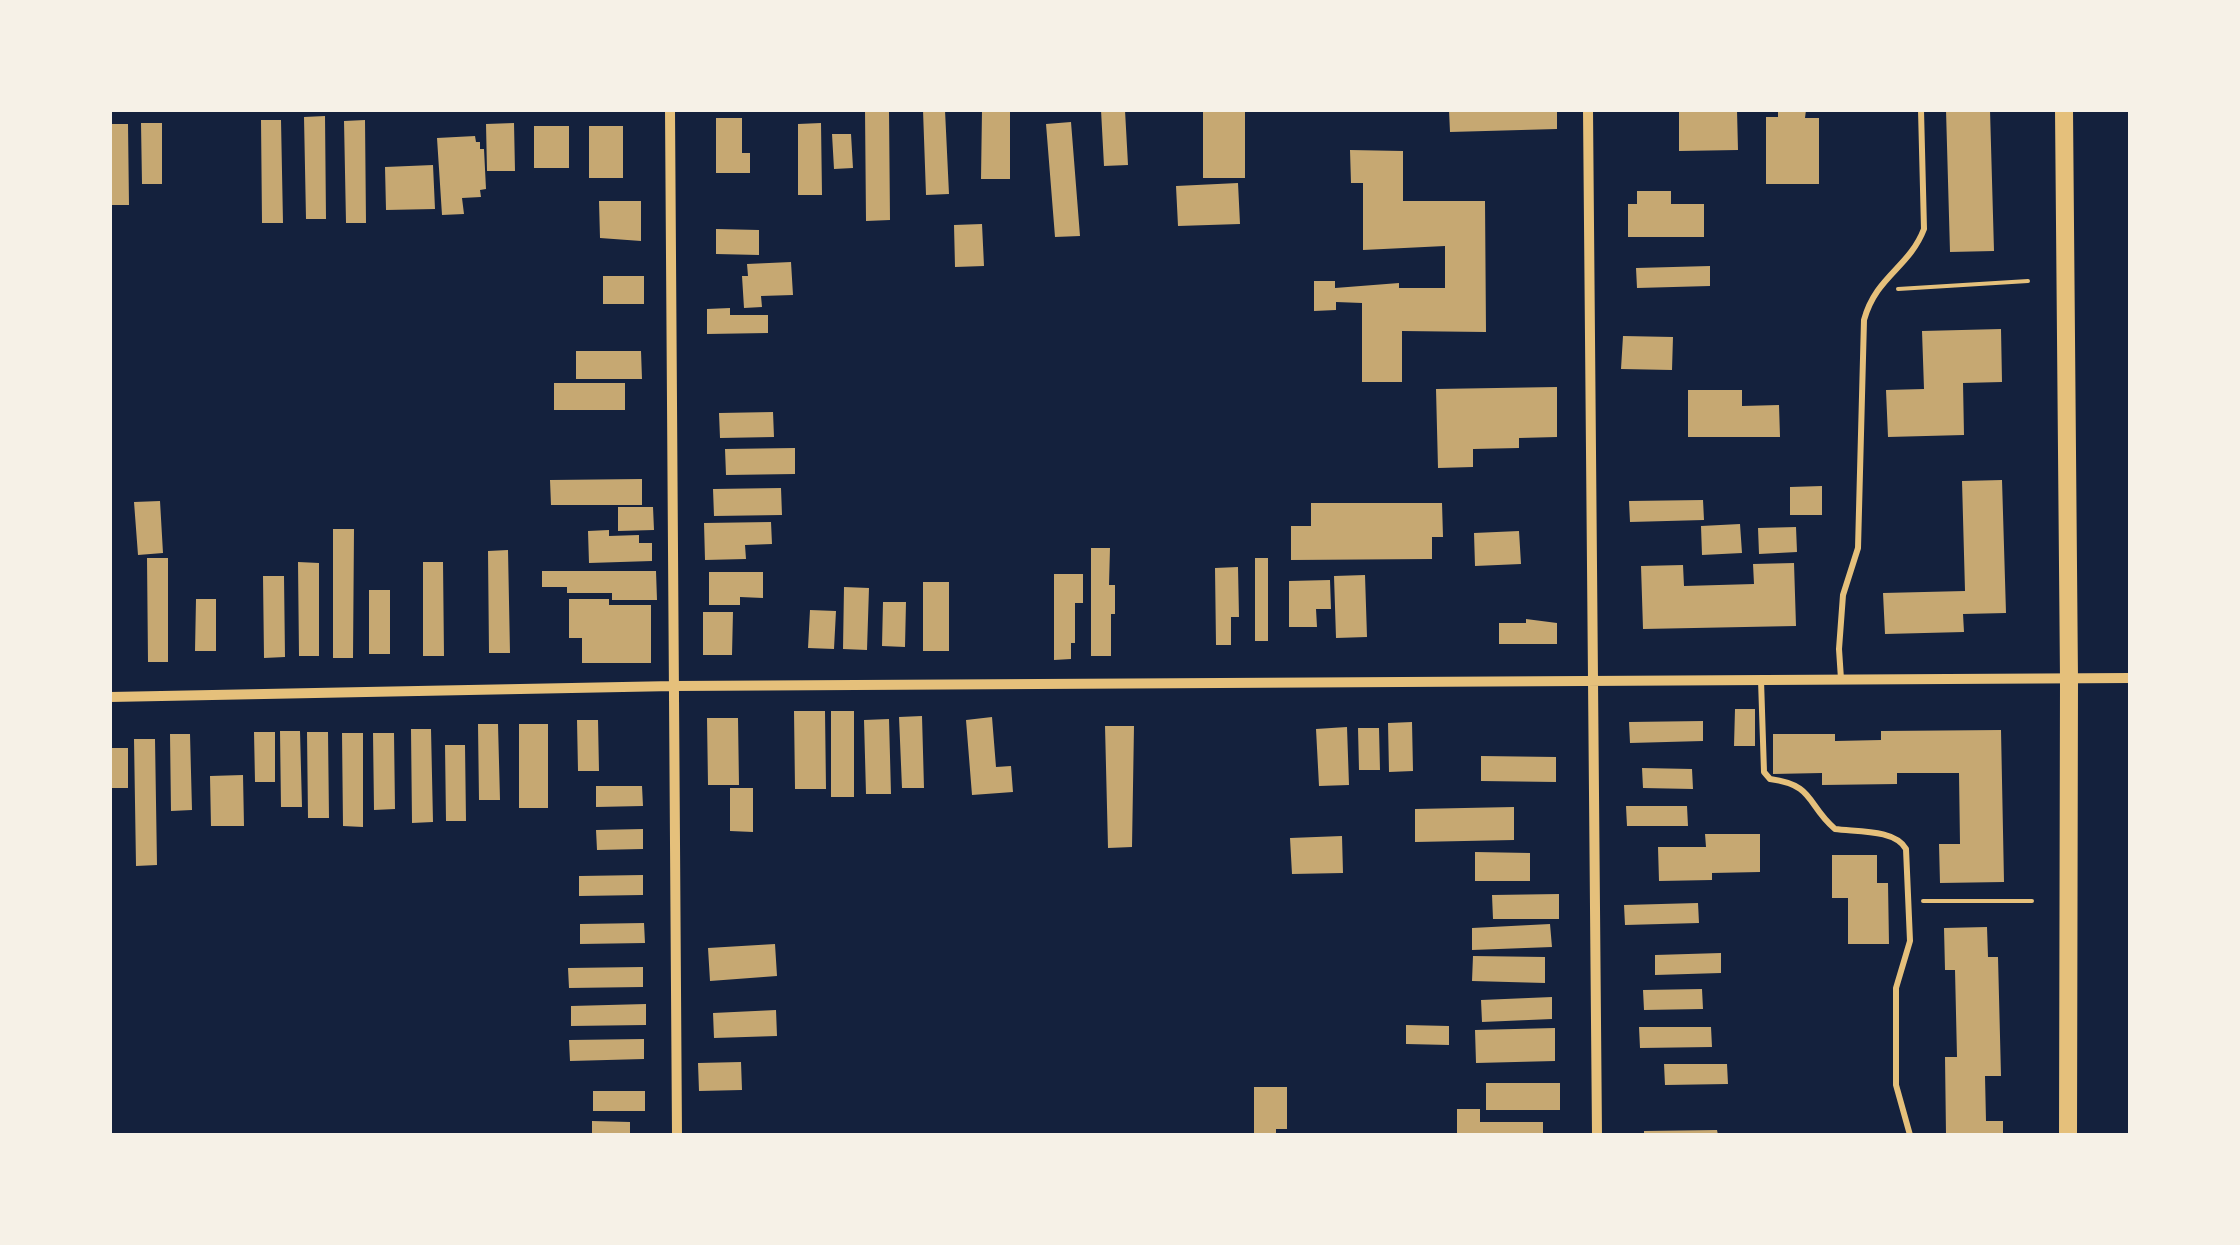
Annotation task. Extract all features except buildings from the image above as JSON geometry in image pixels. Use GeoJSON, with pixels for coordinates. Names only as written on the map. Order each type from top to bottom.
{"type":"FeatureCollection","features":[{"type":"Feature","properties":{"kind":"main road"},"geometry":{"type":"LineString","coordinates":[[2064,110],[2068,1135]]}},
{"type":"Feature","properties":{"kind":"street"},"geometry":{"type":"LineString","coordinates":[[670,110],[677,1135]]}},
{"type":"Feature","properties":{"kind":"street"},"geometry":{"type":"LineString","coordinates":[[1588,110],[1597,1135]]}},
{"type":"Feature","properties":{"kind":"street"},"geometry":{"type":"LineString","coordinates":[[110,697],[674,686],[2130,678]]}},
{"type":"Feature","properties":{"kind":"lane"},"geometry":{"type":"LineString","coordinates":[[1841,680],[1842,595],[1858,548],[1864,320],[1875,290],[1918,244],[1924,229],[1920,110]]}},
{"type":"Feature","properties":{"kind":"lane"},"geometry":{"type":"LineString","coordinates":[[1761,680],[1764,772],[1770,779],[1793,782],[1802,788],[1835,829],[1891,836],[1902,841],[1906,849],[1910,941],[1896,988],[1896,1084],[1910,1135]]}},
{"type":"Feature","properties":{"kind":"path"},"geometry":{"type":"LineString","coordinates":[[1875,290],[2028,281]]}},
{"type":"Feature","properties":{"kind":"path"},"geometry":{"type":"LineString","coordinates":[[1908,901],[2032,901]]}}]}
